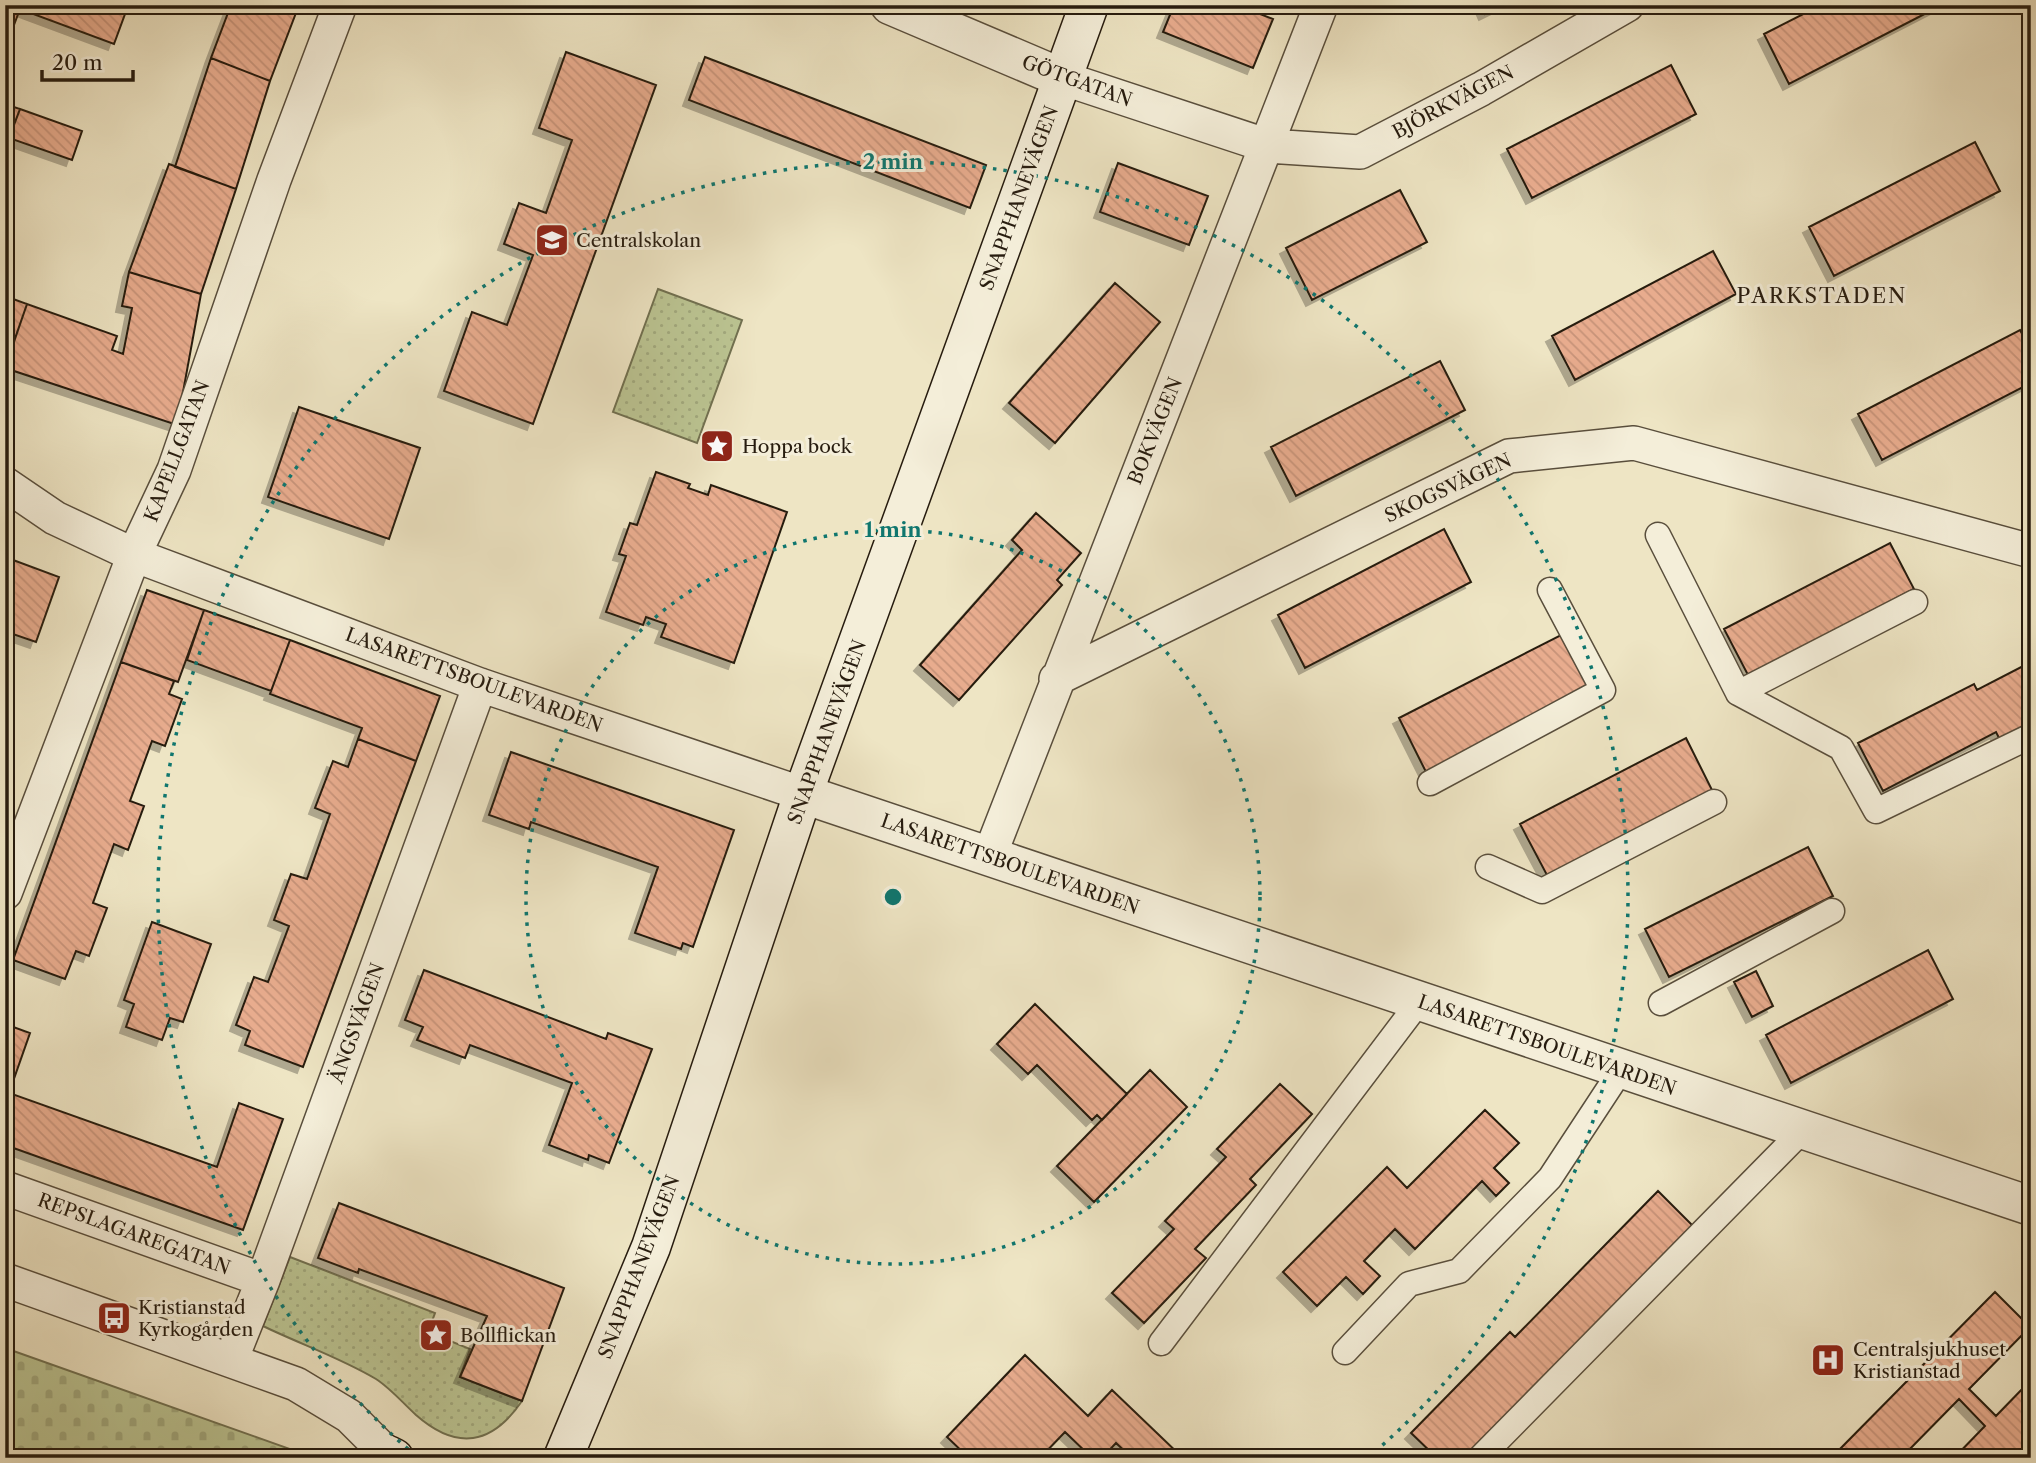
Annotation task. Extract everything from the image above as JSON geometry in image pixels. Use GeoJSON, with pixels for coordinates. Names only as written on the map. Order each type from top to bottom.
{"type":"FeatureCollection","features":[{"type":"Feature","properties":{"kind":"main road","name":"GÖTGATAN"},"geometry":{"type":"LineString","coordinates":[[890,5],[1062,78]]}},
{"type":"Feature","properties":{"kind":"main road","name":"SNAPPHANEVÄGEN"},"geometry":{"type":"LineString","coordinates":[[564,1458],[651,1247],[803,794],[1089,5]]}},
{"type":"Feature","properties":{"kind":"main road","name":"LASARETTSBOULEVARDEN"},"geometry":{"type":"LineString","coordinates":[[803,794],[2031,1206]]}},
{"type":"Feature","properties":{"kind":"main road"},"geometry":{"type":"LineString","coordinates":[[544,1458],[578,1423]]}},
{"type":"Feature","properties":{"kind":"street","name":"KAPELLGATAN"},"geometry":{"type":"LineString","coordinates":[[5,893],[134,555],[174,470],[274,180],[340,5]]}},
{"type":"Feature","properties":{"kind":"street","name":"BOKVÄGEN"},"geometry":{"type":"LineString","coordinates":[[989,857],[1056,679],[1268,146],[1321,5]]}},
{"type":"Feature","properties":{"kind":"street","name":"BJÖRKVÄGEN"},"geometry":{"type":"LineString","coordinates":[[1268,146],[1360,152],[1480,89],[1627,5]]}},
{"type":"Feature","properties":{"kind":"street","name":"GÖTGATAN"},"geometry":{"type":"LineString","coordinates":[[1062,78],[1268,146]]}},
{"type":"Feature","properties":{"kind":"street","name":"SKOGSVÄGEN"},"geometry":{"type":"LineString","coordinates":[[1056,679],[1509,456],[1634,443],[2031,551]]}},
{"type":"Feature","properties":{"kind":"street","name":"LASARETTSBOULEVARDEN"},"geometry":{"type":"LineString","coordinates":[[5,484],[55,518],[134,555],[480,685],[803,794]]}},
{"type":"Feature","properties":{"kind":"street"},"geometry":{"type":"LineString","coordinates":[[1658,535],[1738,693],[1841,748],[1877,811],[2031,736]]}},
{"type":"Feature","properties":{"kind":"street"},"geometry":{"type":"LineString","coordinates":[[1430,783],[1603,690],[1550,590]]}},
{"type":"Feature","properties":{"kind":"street"},"geometry":{"type":"LineString","coordinates":[[1738,693],[1915,602]]}},
{"type":"Feature","properties":{"kind":"street","name":"ÄNGSVÄGEN"},"geometry":{"type":"LineString","coordinates":[[231,1360],[263,1280],[480,685]]}},
{"type":"Feature","properties":{"kind":"street"},"geometry":{"type":"LineString","coordinates":[[1488,867],[1542,891],[1714,802]]}},
{"type":"Feature","properties":{"kind":"street"},"geometry":{"type":"LineString","coordinates":[[1661,1003],[1832,911]]}},
{"type":"Feature","properties":{"kind":"street"},"geometry":{"type":"LineString","coordinates":[[1161,1343],[1419,1002]]}},
{"type":"Feature","properties":{"kind":"street"},"geometry":{"type":"LineString","coordinates":[[1345,1352],[1409,1284],[1459,1271],[1550,1178],[1620,1070]]}},
{"type":"Feature","properties":{"kind":"street"},"geometry":{"type":"LineString","coordinates":[[1480,1458],[1803,1130]]}},
{"type":"Feature","properties":{"kind":"street","name":"REPSLAGAREGATAN"},"geometry":{"type":"LineString","coordinates":[[5,1188],[263,1280]]}},
{"type":"Feature","properties":{"kind":"street"},"geometry":{"type":"LineString","coordinates":[[5,1280],[296,1384],[349,1416],[391,1457]]}},
{"type":"Feature","properties":{"kind":"green space"},"geometry":{"type":"Polygon","coordinates":[[[658,289],[742,320],[697,443],[613,412],[658,289]]]}},
{"type":"Feature","properties":{"kind":"green space"},"geometry":{"type":"Polygon","coordinates":[[[290,1257],[435,1313],[428,1332],[470,1349],[460,1377],[522,1401],[499,1427],[486,1434],[460,1438],[446,1434],[431,1427],[391,1391],[363,1371],[263,1326],[290,1257]]]}},
{"type":"Feature","properties":{"kind":"green space"},"geometry":{"type":"Polygon","coordinates":[[[5,1348],[304,1454],[308,1458],[5,1458],[5,1348]]]}},
{"type":"Feature","properties":{"kind":"building"},"geometry":{"type":"Polygon","coordinates":[[[5,5],[100,5],[125,14],[114,44],[20,9],[5,49],[5,5]]]}},
{"type":"Feature","properties":{"kind":"building"},"geometry":{"type":"Polygon","coordinates":[[[231,5],[299,5],[270,81],[211,58],[231,5]]]}},
{"type":"Feature","properties":{"kind":"building"},"geometry":{"type":"Polygon","coordinates":[[[1174,5],[1237,5],[1273,19],[1253,68],[1163,32],[1174,5]]]}},
{"type":"Feature","properties":{"kind":"building"},"geometry":{"type":"Polygon","coordinates":[[[1481,5],[1503,5],[1485,14],[1481,5]]]}},
{"type":"Feature","properties":{"kind":"building"},"geometry":{"type":"Polygon","coordinates":[[[1821,5],[1942,5],[1789,84],[1764,34],[1821,5]]]}},
{"type":"Feature","properties":{"kind":"building"},"geometry":{"type":"Polygon","coordinates":[[[566,52],[656,85],[533,424],[444,391],[472,312],[507,325],[533,255],[504,244],[519,203],[546,213],[572,140],[539,128],[566,52]]]}},
{"type":"Feature","properties":{"kind":"building"},"geometry":{"type":"Polygon","coordinates":[[[705,57],[986,165],[970,208],[689,100],[705,57]]]}},
{"type":"Feature","properties":{"kind":"building"},"geometry":{"type":"Polygon","coordinates":[[[211,58],[270,81],[236,189],[175,167],[211,58]]]}},
{"type":"Feature","properties":{"kind":"building"},"geometry":{"type":"Polygon","coordinates":[[[1671,65],[1696,114],[1532,198],[1507,149],[1671,65]]]}},
{"type":"Feature","properties":{"kind":"building"},"geometry":{"type":"Polygon","coordinates":[[[5,104],[20,109],[9,138],[5,137],[5,104]]]}},
{"type":"Feature","properties":{"kind":"building"},"geometry":{"type":"Polygon","coordinates":[[[20,109],[82,131],[72,160],[9,138],[20,109]]]}},
{"type":"Feature","properties":{"kind":"building"},"geometry":{"type":"Polygon","coordinates":[[[1975,142],[2000,191],[1834,276],[1809,227],[1975,142]]]}},
{"type":"Feature","properties":{"kind":"building"},"geometry":{"type":"Polygon","coordinates":[[[1118,163],[1208,196],[1189,245],[1100,212],[1118,163]]]}},
{"type":"Feature","properties":{"kind":"building"},"geometry":{"type":"Polygon","coordinates":[[[169,164],[236,189],[201,294],[129,272],[169,164]]]}},
{"type":"Feature","properties":{"kind":"building"},"geometry":{"type":"Polygon","coordinates":[[[1400,190],[1427,242],[1312,300],[1286,248],[1400,190]]]}},
{"type":"Feature","properties":{"kind":"building"},"geometry":{"type":"Polygon","coordinates":[[[1713,251],[1736,294],[1575,380],[1552,336],[1713,251]]]}},
{"type":"Feature","properties":{"kind":"building"},"geometry":{"type":"Polygon","coordinates":[[[129,272],[201,294],[177,425],[5,368],[27,304],[117,336],[112,350],[123,354],[132,308],[122,306],[129,272]]]}},
{"type":"Feature","properties":{"kind":"building"},"geometry":{"type":"Polygon","coordinates":[[[1115,283],[1160,322],[1055,443],[1009,403],[1115,283]]]}},
{"type":"Feature","properties":{"kind":"building"},"geometry":{"type":"Polygon","coordinates":[[[5,296],[27,304],[5,367],[5,296]]]}},
{"type":"Feature","properties":{"kind":"building"},"geometry":{"type":"Polygon","coordinates":[[[2020,330],[2031,350],[2031,383],[1882,460],[1858,414],[2020,330]]]}},
{"type":"Feature","properties":{"kind":"building"},"geometry":{"type":"Polygon","coordinates":[[[1440,361],[1465,410],[1296,496],[1271,447],[1440,361]]]}},
{"type":"Feature","properties":{"kind":"building"},"geometry":{"type":"Polygon","coordinates":[[[299,407],[420,448],[389,539],[268,497],[299,407]]]}},
{"type":"Feature","properties":{"kind":"building"},"geometry":{"type":"Polygon","coordinates":[[[656,472],[690,484],[688,488],[708,495],[711,485],[787,512],[734,663],[661,637],[666,624],[646,617],[643,625],[606,612],[626,556],[619,554],[630,523],[637,525],[656,472]]]}},
{"type":"Feature","properties":{"kind":"building"},"geometry":{"type":"Polygon","coordinates":[[[1036,513],[1081,553],[1057,580],[1062,585],[959,700],[920,665],[1022,550],[1012,540],[1036,513]]]}},
{"type":"Feature","properties":{"kind":"building"},"geometry":{"type":"Polygon","coordinates":[[[1444,529],[1471,582],[1305,668],[1278,615],[1444,529]]]}},
{"type":"Feature","properties":{"kind":"building"},"geometry":{"type":"Polygon","coordinates":[[[1890,543],[1914,589],[1748,675],[1724,629],[1890,543]]]}},
{"type":"Feature","properties":{"kind":"building"},"geometry":{"type":"Polygon","coordinates":[[[5,557],[59,577],[36,642],[13,634],[5,637],[5,557]]]}},
{"type":"Feature","properties":{"kind":"building"},"geometry":{"type":"Polygon","coordinates":[[[147,590],[204,610],[178,682],[121,662],[147,590]]]}},
{"type":"Feature","properties":{"kind":"building"},"geometry":{"type":"Polygon","coordinates":[[[204,610],[290,640],[271,691],[187,660],[204,610]]]}},
{"type":"Feature","properties":{"kind":"building"},"geometry":{"type":"Polygon","coordinates":[[[1565,633],[1592,686],[1426,772],[1399,718],[1565,633]]]}},
{"type":"Feature","properties":{"kind":"building"},"geometry":{"type":"Polygon","coordinates":[[[290,640],[440,696],[416,761],[358,739],[362,728],[270,694],[290,640]]]}},
{"type":"Feature","properties":{"kind":"building"},"geometry":{"type":"Polygon","coordinates":[[[121,662],[174,681],[169,694],[182,699],[165,746],[152,741],[130,801],[144,806],[128,850],[114,844],[93,903],[107,908],[89,956],[76,951],[65,979],[13,960],[121,662]]]}},
{"type":"Feature","properties":{"kind":"building"},"geometry":{"type":"Polygon","coordinates":[[[2031,662],[2031,724],[2000,740],[1996,732],[1883,791],[1858,743],[1974,684],[1977,690],[2031,662]]]}},
{"type":"Feature","properties":{"kind":"building"},"geometry":{"type":"Polygon","coordinates":[[[1686,738],[1713,792],[1548,877],[1520,824],[1686,738]]]}},
{"type":"Feature","properties":{"kind":"building"},"geometry":{"type":"Polygon","coordinates":[[[358,739],[416,761],[303,1067],[245,1045],[250,1031],[236,1025],[254,977],[268,982],[289,926],[274,920],[291,874],[307,879],[330,814],[315,808],[333,761],[348,767],[358,739]]]}},
{"type":"Feature","properties":{"kind":"building"},"geometry":{"type":"Polygon","coordinates":[[[511,752],[734,830],[693,947],[683,943],[681,949],[635,933],[658,867],[531,822],[529,829],[489,815],[511,752]]]}},
{"type":"Feature","properties":{"kind":"building"},"geometry":{"type":"Polygon","coordinates":[[[1808,847],[1833,896],[1669,977],[1645,929],[1808,847]]]}},
{"type":"Feature","properties":{"kind":"building"},"geometry":{"type":"Polygon","coordinates":[[[152,922],[211,944],[183,1022],[170,1018],[162,1040],[126,1027],[134,1004],[124,1000],[152,922]]]}},
{"type":"Feature","properties":{"kind":"building"},"geometry":{"type":"Polygon","coordinates":[[[1928,950],[1953,999],[1791,1083],[1766,1035],[1928,950]]]}},
{"type":"Feature","properties":{"kind":"building"},"geometry":{"type":"Polygon","coordinates":[[[424,970],[606,1039],[608,1033],[652,1049],[609,1163],[589,1155],[588,1160],[549,1145],[572,1083],[470,1045],[465,1058],[417,1040],[423,1027],[405,1020],[424,970]]]}},
{"type":"Feature","properties":{"kind":"building"},"geometry":{"type":"Polygon","coordinates":[[[1756,971],[1773,1006],[1752,1017],[1734,982],[1756,971]]]}},
{"type":"Feature","properties":{"kind":"building"},"geometry":{"type":"Polygon","coordinates":[[[1035,1004],[1127,1094],[1102,1120],[1097,1115],[1092,1120],[1037,1065],[1028,1074],[997,1044],[1035,1004]]]}},
{"type":"Feature","properties":{"kind":"building"},"geometry":{"type":"Polygon","coordinates":[[[5,1024],[30,1033],[9,1093],[217,1167],[239,1103],[283,1119],[243,1230],[5,1145],[5,1024]]]}},
{"type":"Feature","properties":{"kind":"building"},"geometry":{"type":"Polygon","coordinates":[[[1150,1070],[1187,1107],[1094,1202],[1057,1166],[1150,1070]]]}},
{"type":"Feature","properties":{"kind":"building"},"geometry":{"type":"Polygon","coordinates":[[[1280,1084],[1312,1114],[1250,1179],[1256,1185],[1195,1249],[1206,1258],[1144,1323],[1112,1293],[1174,1229],[1165,1221],[1226,1157],[1217,1149],[1280,1084]]]}},
{"type":"Feature","properties":{"kind":"building"},"geometry":{"type":"Polygon","coordinates":[[[1485,1110],[1519,1143],[1494,1168],[1509,1183],[1496,1196],[1482,1181],[1415,1249],[1395,1229],[1364,1261],[1380,1276],[1363,1294],[1346,1277],[1317,1306],[1283,1272],[1387,1167],[1407,1188],[1485,1110]]]}},
{"type":"Feature","properties":{"kind":"building"},"geometry":{"type":"Polygon","coordinates":[[[1658,1191],[1700,1233],[1480,1458],[1437,1458],[1411,1433],[1510,1332],[1515,1337],[1658,1191]]]}},
{"type":"Feature","properties":{"kind":"building"},"geometry":{"type":"Polygon","coordinates":[[[339,1203],[564,1288],[522,1401],[460,1377],[487,1316],[359,1269],[358,1273],[318,1258],[339,1203]]]}},
{"type":"Feature","properties":{"kind":"building"},"geometry":{"type":"Polygon","coordinates":[[[1995,1292],[2030,1327],[1969,1389],[1996,1416],[2031,1380],[2031,1458],[1954,1458],[1985,1426],[1959,1399],[1901,1458],[1850,1458],[1840,1449],[1995,1292]]]}},
{"type":"Feature","properties":{"kind":"building"},"geometry":{"type":"Polygon","coordinates":[[[1025,1355],[1088,1416],[1112,1390],[1183,1458],[1132,1458],[1116,1443],[1102,1458],[1092,1458],[1065,1432],[1040,1458],[969,1458],[947,1437],[1025,1355]]]}},
{"type":"Feature","properties":{"kind":"place","name":"Centralskolan"},"geometry":{"type":"Point","coordinates":[552,240]}},
{"type":"Feature","properties":{"kind":"place","name":"Hoppa bock"},"geometry":{"type":"Point","coordinates":[717,446]}},
{"type":"Feature","properties":{"kind":"place","name":"Kristianstad Kyrkogården"},"geometry":{"type":"Point","coordinates":[114,1318]}},
{"type":"Feature","properties":{"kind":"place","name":"Bollflickan"},"geometry":{"type":"Point","coordinates":[436,1335]}},
{"type":"Feature","properties":{"kind":"place","name":"Centralsjukhuset Kristianstad"},"geometry":{"type":"Point","coordinates":[1828,1360]}},
{"type":"Feature","properties":{"kind":"district","name":"PARKSTADEN"},"geometry":{"type":"Point","coordinates":[1822,295]}}]}
